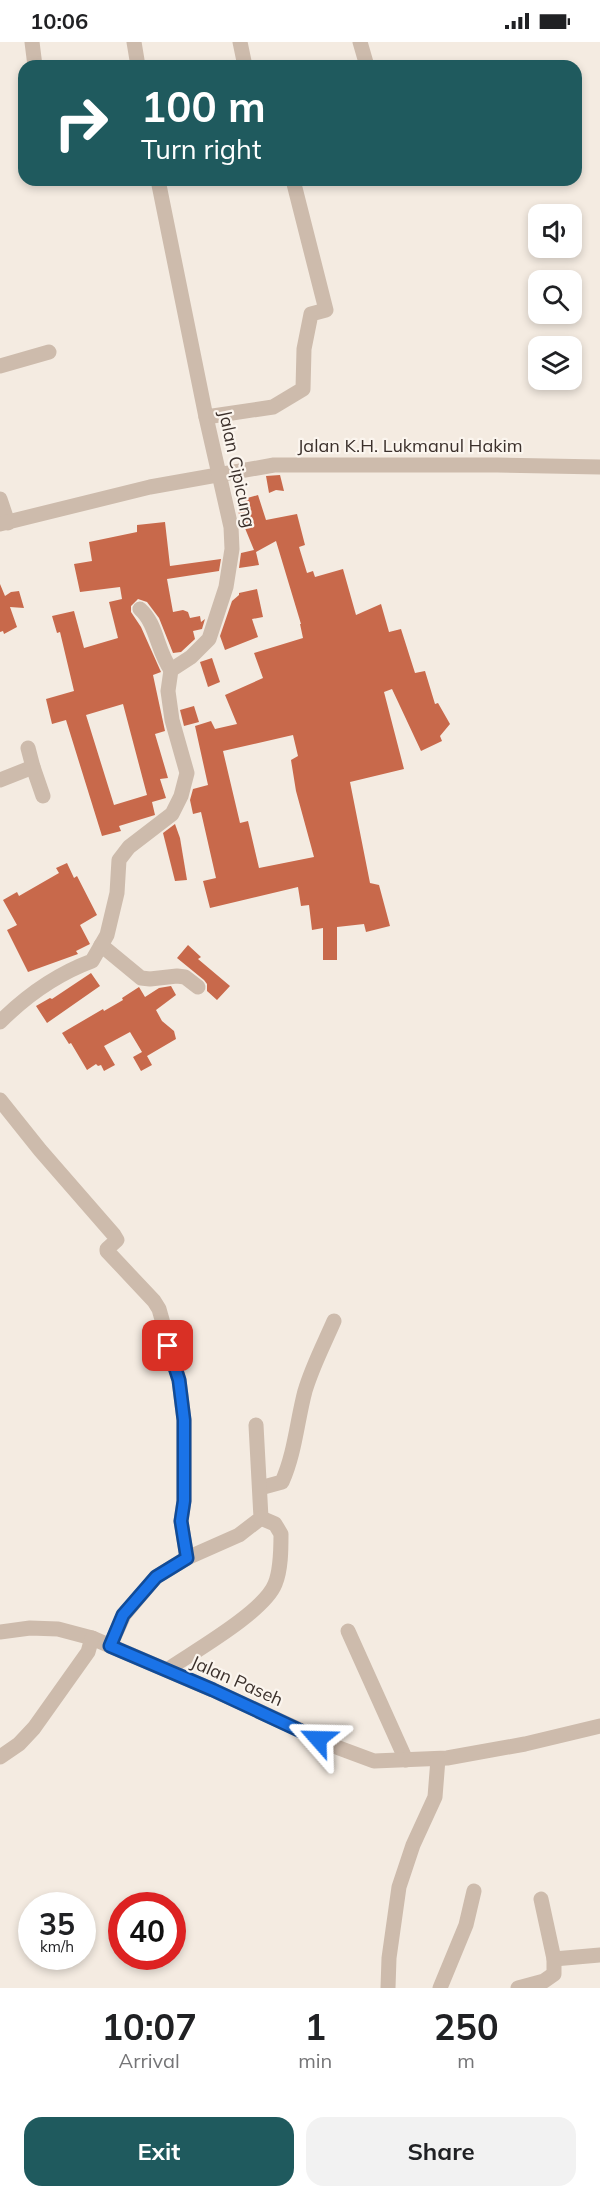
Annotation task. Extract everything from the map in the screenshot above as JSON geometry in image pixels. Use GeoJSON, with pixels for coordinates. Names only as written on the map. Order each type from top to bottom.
{"type":"FeatureCollection","features":[{"type":"Feature","properties":{"kind":"street"},"geometry":{"type":"LineString","coordinates":[[32,42],[34,60]]}},
{"type":"Feature","properties":{"kind":"street"},"geometry":{"type":"LineString","coordinates":[[134,42],[137,60]]}},
{"type":"Feature","properties":{"kind":"street"},"geometry":{"type":"LineString","coordinates":[[240,42],[244,60]]}},
{"type":"Feature","properties":{"kind":"street"},"geometry":{"type":"LineString","coordinates":[[360,42],[365,60]]}},
{"type":"Feature","properties":{"kind":"street","name":"Jalan Cipicung"},"geometry":{"type":"LineString","coordinates":[[159,186],[206,417],[231,527],[232,549],[226,587],[209,639],[191,657],[171,669]]}},
{"type":"Feature","properties":{"kind":"street"},"geometry":{"type":"LineString","coordinates":[[206,417],[273,407],[303,389],[304,350],[311,314],[323,312],[326,307],[295,186]]}},
{"type":"Feature","properties":{"kind":"street"},"geometry":{"type":"LineString","coordinates":[[0,366],[49,352]]}},
{"type":"Feature","properties":{"kind":"street","name":"Jalan K.H. Lukmanul Hakim"},"geometry":{"type":"LineString","coordinates":[[4,524],[150,487],[274,465],[600,467]]}},
{"type":"Feature","properties":{"kind":"street"},"geometry":{"type":"LineString","coordinates":[[0,499],[4,524]]}},
{"type":"Feature","properties":{"kind":"street"},"geometry":{"type":"LineString","coordinates":[[0,1022],[18,1004],[68,969],[92,961],[107,935],[117,893],[119,860],[129,847],[172,814],[181,796],[187,773],[171,720],[168,691],[171,669],[159,649],[150,622],[140,609]]}},
{"type":"Feature","properties":{"kind":"street"},"geometry":{"type":"LineString","coordinates":[[28,748],[43,796]]}},
{"type":"Feature","properties":{"kind":"street"},"geometry":{"type":"LineString","coordinates":[[0,780],[33,767]]}},
{"type":"Feature","properties":{"kind":"street"},"geometry":{"type":"LineString","coordinates":[[101,945],[141,978],[185,977],[198,987]]}},
{"type":"Feature","properties":{"kind":"street"},"geometry":{"type":"LineString","coordinates":[[0,1100],[114,1235],[117,1240],[107,1251],[154,1300],[159,1310],[179,1380],[184,1420],[184,1501],[181,1521],[187,1558]]}},
{"type":"Feature","properties":{"kind":"street"},"geometry":{"type":"LineString","coordinates":[[260,1488],[282,1482],[289,1467],[305,1391],[334,1322]]}},
{"type":"Feature","properties":{"kind":"street"},"geometry":{"type":"LineString","coordinates":[[256,1425],[261,1518]]}},
{"type":"Feature","properties":{"kind":"street"},"geometry":{"type":"LineString","coordinates":[[110,1646],[123,1615],[156,1577],[187,1558],[239,1535],[261,1518]]}},
{"type":"Feature","properties":{"kind":"street"},"geometry":{"type":"LineString","coordinates":[[166,1670],[244,1617],[258,1606],[275,1585],[281,1534],[275,1524],[261,1518]]}},
{"type":"Feature","properties":{"kind":"street","name":"Jalan Paseh"},"geometry":{"type":"LineString","coordinates":[[0,1632],[30,1628],[58,1629],[92,1638],[339,1748],[374,1761],[438,1759],[525,1744],[600,1726]]}},
{"type":"Feature","properties":{"kind":"street"},"geometry":{"type":"LineString","coordinates":[[348,1631],[406,1760]]}},
{"type":"Feature","properties":{"kind":"street"},"geometry":{"type":"LineString","coordinates":[[0,1757],[19,1744],[34,1728],[88,1652],[92,1638]]}},
{"type":"Feature","properties":{"kind":"street"},"geometry":{"type":"LineString","coordinates":[[388,1988],[389,1958],[399,1887],[413,1845],[435,1797],[438,1759]]}},
{"type":"Feature","properties":{"kind":"street"},"geometry":{"type":"LineString","coordinates":[[440,1988],[466,1925],[474,1891]]}},
{"type":"Feature","properties":{"kind":"street"},"geometry":{"type":"LineString","coordinates":[[519,1988],[544,1981],[552,1982],[555,1970],[541,1899]]}},
{"type":"Feature","properties":{"kind":"street"},"geometry":{"type":"LineString","coordinates":[[554,1959],[600,1955]]}},
{"type":"Feature","properties":{"kind":"building"},"geometry":{"type":"Polygon","coordinates":[[[280,475],[284,491],[276,490],[269,493],[266,476],[280,475]]]}},
{"type":"Feature","properties":{"kind":"building"},"geometry":{"type":"Polygon","coordinates":[[[258,495],[266,520],[297,514],[305,545],[299,547],[307,573],[313,571],[315,577],[343,569],[356,615],[381,604],[389,632],[401,629],[415,673],[425,671],[435,704],[438,703],[450,724],[440,736],[442,741],[421,751],[392,689],[384,692],[404,769],[350,782],[370,883],[379,885],[390,926],[366,932],[364,924],[337,927],[337,960],[323,960],[323,928],[312,930],[309,905],[301,906],[298,887],[210,908],[203,881],[216,878],[201,812],[193,814],[190,800],[193,789],[208,785],[195,726],[211,721],[215,729],[237,724],[225,695],[263,678],[254,653],[303,638],[301,624],[276,541],[256,552],[259,565],[239,568],[241,553],[254,550],[242,521],[240,522],[237,501],[258,495]],[[293,735],[223,751],[240,823],[248,821],[259,868],[314,857],[296,791],[291,760],[298,756],[293,735]]]}},
{"type":"Feature","properties":{"kind":"building"},"geometry":{"type":"Polygon","coordinates":[[[165,522],[170,566],[221,559],[219,571],[167,579],[173,612],[183,610],[188,612],[190,618],[200,616],[201,622],[205,619],[202,629],[193,631],[195,639],[181,652],[173,653],[159,618],[147,602],[138,599],[131,606],[131,612],[141,627],[161,672],[153,675],[165,731],[155,734],[168,778],[160,779],[166,798],[152,802],[155,815],[119,826],[121,831],[102,836],[66,720],[52,724],[46,699],[74,691],[60,632],[57,633],[52,616],[74,611],[84,648],[118,638],[109,602],[122,599],[120,587],[80,592],[74,564],[92,561],[89,542],[137,532],[137,525],[165,522]],[[123,704],[86,715],[114,805],[147,795],[123,704]]]}},
{"type":"Feature","properties":{"kind":"building"},"geometry":{"type":"Polygon","coordinates":[[[0,584],[5,596],[19,591],[24,608],[10,607],[17,627],[4,634],[3,631],[0,632],[0,584]]]}},
{"type":"Feature","properties":{"kind":"building"},"geometry":{"type":"Polygon","coordinates":[[[257,589],[263,617],[252,619],[258,637],[225,650],[220,636],[232,601],[239,593],[257,589]]]}},
{"type":"Feature","properties":{"kind":"building"},"geometry":{"type":"Polygon","coordinates":[[[212,658],[220,682],[208,687],[200,662],[212,658]]]}},
{"type":"Feature","properties":{"kind":"building"},"geometry":{"type":"Polygon","coordinates":[[[194,706],[199,722],[184,726],[180,710],[194,706]]]}},
{"type":"Feature","properties":{"kind":"building"},"geometry":{"type":"Polygon","coordinates":[[[175,824],[180,838],[187,880],[175,881],[163,833],[175,824]]]}},
{"type":"Feature","properties":{"kind":"building"},"geometry":{"type":"Polygon","coordinates":[[[67,863],[74,878],[77,876],[97,915],[80,925],[90,944],[76,951],[78,954],[28,972],[7,930],[17,925],[3,900],[17,892],[19,896],[59,873],[56,868],[67,863]]]}},
{"type":"Feature","properties":{"kind":"building"},"geometry":{"type":"Polygon","coordinates":[[[188,945],[201,957],[198,959],[230,986],[217,1000],[207,991],[207,984],[204,980],[177,958],[188,945]]]}},
{"type":"Feature","properties":{"kind":"building"},"geometry":{"type":"Polygon","coordinates":[[[91,973],[100,986],[47,1023],[36,1006],[52,999],[91,973]]]}},
{"type":"Feature","properties":{"kind":"building"},"geometry":{"type":"Polygon","coordinates":[[[171,986],[176,995],[156,1010],[162,1021],[174,1031],[176,1039],[147,1056],[152,1065],[141,1071],[133,1057],[142,1052],[130,1032],[104,1046],[115,1065],[104,1071],[101,1065],[96,1064],[87,1070],[71,1043],[69,1044],[62,1033],[123,1000],[122,998],[139,987],[145,997],[159,988],[171,986]]]}},
{"type":"Feature","properties":{"kind":"route"},"geometry":{"type":"LineString","coordinates":[[168,1346],[179,1380],[184,1420],[185,1469],[181,1521],[187,1558],[156,1577],[123,1615],[110,1646],[213,1690],[318,1739]]}}]}
